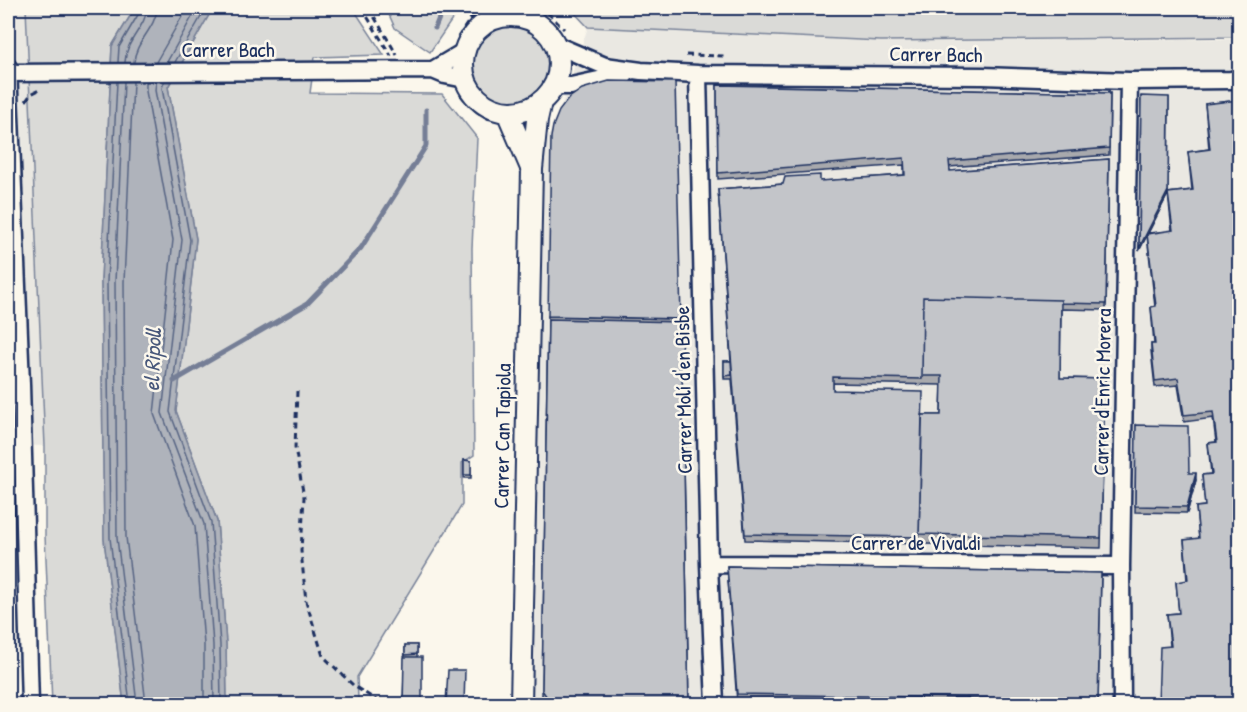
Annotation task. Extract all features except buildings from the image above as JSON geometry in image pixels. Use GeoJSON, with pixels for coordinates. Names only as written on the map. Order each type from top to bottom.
{"type":"FeatureCollection","features":[{"type":"Feature","properties":{"kind":"street"},"geometry":{"type":"LineString","coordinates":[[434,69],[459,55],[494,11],[527,18],[538,13],[549,34],[565,49],[559,59],[559,73],[555,86],[541,102],[511,118],[485,104],[459,77],[463,68],[459,55]]}},
{"type":"Feature","properties":{"kind":"street","name":"Carrer Bach"},"geometry":{"type":"LineString","coordinates":[[565,49],[605,66],[641,71],[698,74],[983,76],[1129,81],[1237,80]]}},
{"type":"Feature","properties":{"kind":"street","name":"Carrer Bach"},"geometry":{"type":"LineString","coordinates":[[12,71],[321,71],[395,65],[434,69],[445,75],[459,77]]}},
{"type":"Feature","properties":{"kind":"street"},"geometry":{"type":"LineString","coordinates":[[12,71],[15,423],[30,705]]}},
{"type":"Feature","properties":{"kind":"street","name":"Carrer Bach"},"geometry":{"type":"LineString","coordinates":[[555,86],[570,86],[599,78],[641,71]]}},
{"type":"Feature","properties":{"kind":"street","name":"Carrer Molí d'en Bisbe"},"geometry":{"type":"LineString","coordinates":[[698,74],[709,564],[715,705]]}},
{"type":"Feature","properties":{"kind":"street","name":"Carrer d'Enric Morera"},"geometry":{"type":"LineString","coordinates":[[1122,705],[1121,566],[1129,81]]}},
{"type":"Feature","properties":{"kind":"street","name":"Carrer Can Tapiola"},"geometry":{"type":"LineString","coordinates":[[521,705],[532,169],[541,102]]}},
{"type":"Feature","properties":{"kind":"street","name":"Carrer Can Tapiola"},"geometry":{"type":"LineString","coordinates":[[511,118],[532,169]]}},
{"type":"Feature","properties":{"kind":"street","name":"Carrer de Vivaldi"},"geometry":{"type":"LineString","coordinates":[[709,564],[1121,566]]}},
{"type":"Feature","properties":{"kind":"path"},"geometry":{"type":"LineString","coordinates":[[362,8],[395,65]]}},
{"type":"Feature","properties":{"kind":"path"},"geometry":{"type":"LineString","coordinates":[[369,8],[397,53],[395,65]]}},
{"type":"Feature","properties":{"kind":"path"},"geometry":{"type":"LineString","coordinates":[[459,55],[456,40],[463,28],[471,18],[494,11]]}},
{"type":"Feature","properties":{"kind":"path"},"geometry":{"type":"LineString","coordinates":[[538,13],[548,13],[559,22],[567,33],[565,49]]}},
{"type":"Feature","properties":{"kind":"path"},"geometry":{"type":"LineString","coordinates":[[459,77],[461,96],[471,108],[498,123],[511,118]]}},
{"type":"Feature","properties":{"kind":"path"},"geometry":{"type":"LineString","coordinates":[[28,98],[41,89]]}},
{"type":"Feature","properties":{"kind":"path"},"geometry":{"type":"LineString","coordinates":[[297,391],[295,448],[304,497],[301,550],[306,601],[323,656],[354,686],[382,705]]}},
{"type":"Feature","properties":{"kind":"shaded area"},"geometry":{"type":"Polygon","coordinates":[[[8,8],[26,8],[45,446],[8,445],[8,8]]]}},
{"type":"Feature","properties":{"kind":"shaded area"},"geometry":{"type":"Polygon","coordinates":[[[26,8],[135,8],[112,46],[101,281],[104,539],[124,704],[52,704],[45,535],[45,446],[26,8]]]}},
{"type":"Feature","properties":{"kind":"shaded area"},"geometry":{"type":"Polygon","coordinates":[[[213,8],[353,8],[384,55],[315,57],[310,93],[442,94],[477,138],[472,248],[474,455],[462,463],[462,505],[357,677],[358,699],[369,704],[227,704],[226,644],[217,521],[176,411],[196,239],[168,87],[213,8]]]}},
{"type":"Feature","properties":{"kind":"shaded area"},"geometry":{"type":"Polygon","coordinates":[[[386,8],[460,8],[430,52],[395,28],[386,8]]]}},
{"type":"Feature","properties":{"kind":"shaded area"},"geometry":{"type":"Polygon","coordinates":[[[570,8],[1239,8],[1240,37],[881,41],[588,27],[570,8]]]}},
{"type":"Feature","properties":{"kind":"shaded area"},"geometry":{"type":"Polygon","coordinates":[[[504,25],[520,25],[534,31],[545,42],[551,56],[551,72],[545,86],[534,97],[520,103],[504,103],[490,97],[479,86],[473,72],[473,56],[479,42],[490,31],[504,25]]]}},
{"type":"Feature","properties":{"kind":"shaded area"},"geometry":{"type":"Polygon","coordinates":[[[588,27],[881,41],[1239,39],[1239,704],[529,704],[541,146],[554,128],[588,27]]]}},
{"type":"Feature","properties":{"kind":"water","name":"el Ripoll"},"geometry":{"type":"Polygon","coordinates":[[[135,8],[213,8],[168,87],[196,239],[176,411],[217,521],[226,644],[227,704],[124,704],[104,539],[101,281],[112,46],[135,8]]]}},
{"type":"Feature","properties":{"kind":"waterway"},"geometry":{"type":"LineString","coordinates":[[435,28],[443,8]]}},
{"type":"Feature","properties":{"kind":"waterway","name":"el Ripoll"},"geometry":{"type":"LineString","coordinates":[[174,381],[307,304],[361,248],[426,146],[426,110]]}}]}
